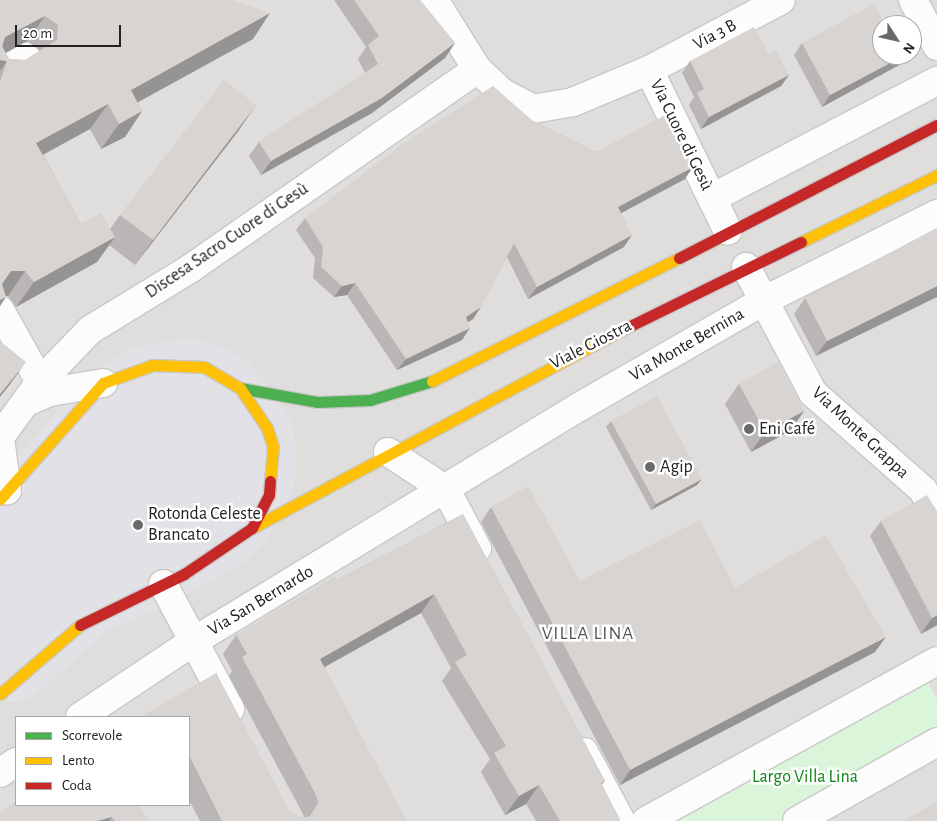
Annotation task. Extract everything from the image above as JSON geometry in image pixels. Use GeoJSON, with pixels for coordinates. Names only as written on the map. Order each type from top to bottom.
{"type":"FeatureCollection","features":[{"type":"Feature","properties":{"kind":"main road","name":"Viale Giostra"},"geometry":{"type":"LineString","coordinates":[[240,388],[317,402],[394,396],[538,332],[728,231],[937,125]]}},
{"type":"Feature","properties":{"kind":"main road","name":"Viale Giostra"},"geometry":{"type":"LineString","coordinates":[[17,679],[88,618],[208,561],[252,528],[388,452],[746,267],[937,175]]}},
{"type":"Feature","properties":{"kind":"main road"},"geometry":{"type":"LineString","coordinates":[[4,495],[103,383],[153,365],[178,363],[204,367],[240,388],[267,428],[273,447],[269,495],[252,528]]}},
{"type":"Feature","properties":{"kind":"main road"},"geometry":{"type":"LineString","coordinates":[[0,678],[17,679]]}},
{"type":"Feature","properties":{"kind":"main road"},"geometry":{"type":"LineString","coordinates":[[0,694],[17,679]]}},
{"type":"Feature","properties":{"kind":"street","name":"Via Cuore di Gesù"},"geometry":{"type":"LineString","coordinates":[[434,0],[477,69],[503,93],[533,109],[573,102],[649,70],[728,231]]}},
{"type":"Feature","properties":{"kind":"street","name":"Via 3 B"},"geometry":{"type":"LineString","coordinates":[[649,70],[781,0]]}},
{"type":"Feature","properties":{"kind":"street"},"geometry":{"type":"LineString","coordinates":[[913,0],[937,46]]}},
{"type":"Feature","properties":{"kind":"street"},"geometry":{"type":"LineString","coordinates":[[0,71],[26,57]]}},
{"type":"Feature","properties":{"kind":"street","name":"Discesa Sacro Cuore di Gesù"},"geometry":{"type":"LineString","coordinates":[[0,437],[33,392],[90,330],[192,268],[477,69]]}},
{"type":"Feature","properties":{"kind":"street"},"geometry":{"type":"LineString","coordinates":[[712,198],[937,81]]}},
{"type":"Feature","properties":{"kind":"street","name":"Via Monte Bernina"},"geometry":{"type":"LineString","coordinates":[[446,490],[763,301],[937,214]]}},
{"type":"Feature","properties":{"kind":"street","name":"Via Monte Grappa"},"geometry":{"type":"LineString","coordinates":[[746,267],[813,393],[923,490],[937,517]]}},
{"type":"Feature","properties":{"kind":"street"},"geometry":{"type":"LineString","coordinates":[[0,310],[33,392],[50,392],[103,383]]}},
{"type":"Feature","properties":{"kind":"street"},"geometry":{"type":"LineString","coordinates":[[0,437],[4,495]]}},
{"type":"Feature","properties":{"kind":"street"},"geometry":{"type":"LineString","coordinates":[[388,452],[446,490],[488,568]]}},
{"type":"Feature","properties":{"kind":"street","name":"Via San Bernardo"},"geometry":{"type":"LineString","coordinates":[[82,716],[194,641],[446,490]]}},
{"type":"Feature","properties":{"kind":"street"},"geometry":{"type":"LineString","coordinates":[[163,584],[242,734]]}},
{"type":"Feature","properties":{"kind":"street"},"geometry":{"type":"LineString","coordinates":[[646,821],[937,661]]}},
{"type":"Feature","properties":{"kind":"street"},"geometry":{"type":"LineString","coordinates":[[570,725],[621,821]]}},
{"type":"Feature","properties":{"kind":"street"},"geometry":{"type":"LineString","coordinates":[[797,821],[937,742]]}},
{"type":"Feature","properties":{"kind":"street"},"geometry":{"type":"LineString","coordinates":[[0,773],[15,763]]}},
{"type":"Feature","properties":{"kind":"shaded area"},"geometry":{"type":"Polygon","coordinates":[[[0,0],[937,0],[937,821],[0,821],[0,0]]]}},
{"type":"Feature","properties":{"kind":"shaded area","name":"Rotonda Celeste Brancato"},"geometry":{"type":"Polygon","coordinates":[[[189,337],[226,349],[249,363],[278,397],[291,422],[296,448],[295,480],[287,508],[267,541],[245,562],[173,603],[107,631],[35,695],[18,702],[0,701],[0,481],[67,400],[105,364],[130,348],[189,337]]]}},
{"type":"Feature","properties":{"kind":"green space","name":"Largo Villa Lina"},"geometry":{"type":"Polygon","coordinates":[[[925,677],[937,699],[937,734],[782,821],[673,821],[925,677]]]}},
{"type":"Feature","properties":{"kind":"building"},"geometry":{"type":"Polygon","coordinates":[[[0,0],[231,0],[270,13],[131,90],[142,111],[119,124],[108,104],[36,143],[81,224],[101,213],[115,237],[34,282],[25,271],[11,271],[2,284],[6,297],[0,300],[0,82],[7,61],[0,60],[0,0]],[[45,16],[5,37],[2,46],[9,59],[25,60],[57,40],[58,25],[45,16]]]}},
{"type":"Feature","properties":{"kind":"building"},"geometry":{"type":"Polygon","coordinates":[[[354,0],[420,0],[455,43],[382,98],[271,161],[259,142],[378,64],[368,45],[379,36],[354,0]]]}},
{"type":"Feature","properties":{"kind":"building"},"geometry":{"type":"Polygon","coordinates":[[[874,4],[880,15],[872,15],[872,65],[886,65],[830,95],[802,43],[874,4]]]}},
{"type":"Feature","properties":{"kind":"building"},"geometry":{"type":"Polygon","coordinates":[[[754,27],[769,55],[776,51],[789,75],[709,117],[697,93],[704,89],[690,61],[754,27]]]}},
{"type":"Feature","properties":{"kind":"building"},"geometry":{"type":"Polygon","coordinates":[[[224,80],[256,105],[153,240],[120,215],[224,80]]]}},
{"type":"Feature","properties":{"kind":"building"},"geometry":{"type":"Polygon","coordinates":[[[493,86],[533,121],[596,152],[667,114],[693,167],[618,207],[632,235],[537,287],[514,243],[481,307],[466,317],[470,328],[406,359],[355,283],[342,286],[321,267],[323,247],[305,218],[401,145],[493,86]]]}},
{"type":"Feature","properties":{"kind":"building"},"geometry":{"type":"Polygon","coordinates":[[[937,228],[937,286],[827,341],[805,298],[937,228]]]}},
{"type":"Feature","properties":{"kind":"building"},"geometry":{"type":"Polygon","coordinates":[[[0,341],[26,362],[0,394],[0,341]]]}},
{"type":"Feature","properties":{"kind":"building"},"geometry":{"type":"Polygon","coordinates":[[[778,362],[804,411],[765,432],[739,384],[778,362]]]}},
{"type":"Feature","properties":{"kind":"building"},"geometry":{"type":"Polygon","coordinates":[[[657,396],[702,479],[656,504],[611,421],[657,396]]]}},
{"type":"Feature","properties":{"kind":"building"},"geometry":{"type":"Polygon","coordinates":[[[528,486],[580,581],[700,520],[735,588],[826,535],[886,637],[630,770],[491,507],[528,486]]]}},
{"type":"Feature","properties":{"kind":"building"},"geometry":{"type":"Polygon","coordinates":[[[927,495],[937,511],[937,615],[932,618],[881,521],[927,495]]]}},
{"type":"Feature","properties":{"kind":"building"},"geometry":{"type":"Polygon","coordinates":[[[463,514],[605,781],[601,783],[620,821],[560,821],[539,785],[519,796],[494,753],[506,746],[455,662],[467,655],[434,594],[320,659],[406,821],[222,821],[190,757],[190,716],[142,716],[216,673],[288,810],[301,818],[310,816],[318,803],[316,795],[242,657],[247,654],[236,635],[335,576],[337,580],[463,514]]]}},
{"type":"Feature","properties":{"kind":"building"},"geometry":{"type":"Polygon","coordinates":[[[15,802],[15,806],[140,806],[148,820],[115,821],[112,817],[97,821],[0,821],[0,812],[15,802]]]}},
{"type":"Feature","properties":{"kind":"building"},"geometry":{"type":"Polygon","coordinates":[[[937,802],[937,821],[903,821],[937,802]]]}},
{"type":"Feature","properties":{"kind":"traffic: fast"},"geometry":{"type":"LineString","coordinates":[[240,388],[317,402],[370,400],[432,381]]}},
{"type":"Feature","properties":{"kind":"traffic: slow"},"geometry":{"type":"LineString","coordinates":[[801,242],[937,175]]}},
{"type":"Feature","properties":{"kind":"traffic: slow"},"geometry":{"type":"LineString","coordinates":[[432,381],[679,258]]}},
{"type":"Feature","properties":{"kind":"traffic: slow"},"geometry":{"type":"LineString","coordinates":[[252,528],[618,332]]}},
{"type":"Feature","properties":{"kind":"traffic: slow"},"geometry":{"type":"LineString","coordinates":[[0,499],[103,383],[153,365],[204,367],[240,388],[267,428],[273,447],[270,481]]}},
{"type":"Feature","properties":{"kind":"traffic: slow"},"geometry":{"type":"LineString","coordinates":[[0,694],[80,625]]}},
{"type":"Feature","properties":{"kind":"traffic: jam"},"geometry":{"type":"LineString","coordinates":[[679,258],[937,125]]}},
{"type":"Feature","properties":{"kind":"traffic: jam"},"geometry":{"type":"LineString","coordinates":[[618,332],[801,242]]}},
{"type":"Feature","properties":{"kind":"traffic: jam"},"geometry":{"type":"LineString","coordinates":[[80,625],[184,574],[252,528],[269,495],[270,481]]}},
{"type":"Feature","properties":{"kind":"place","name":"Eni Café"},"geometry":{"type":"Point","coordinates":[749,429]}},
{"type":"Feature","properties":{"kind":"place","name":"Agip"},"geometry":{"type":"Point","coordinates":[650,467]}},
{"type":"Feature","properties":{"kind":"place","name":"Rotonda Celeste Brancato"},"geometry":{"type":"Point","coordinates":[138,525]}},
{"type":"Feature","properties":{"kind":"district","name":"VILLA LINA"},"geometry":{"type":"Point","coordinates":[588,634]}}]}
